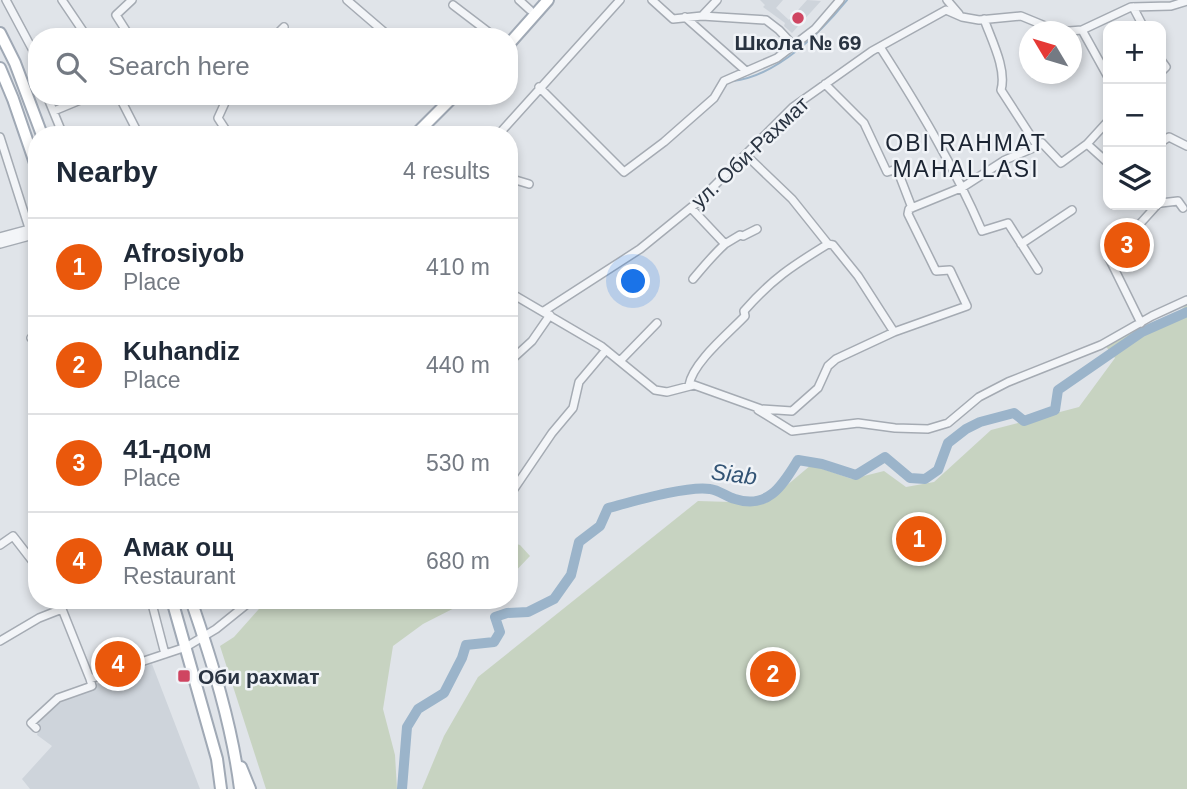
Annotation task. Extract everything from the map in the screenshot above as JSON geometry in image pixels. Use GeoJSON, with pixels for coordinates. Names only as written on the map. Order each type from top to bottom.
{"type":"FeatureCollection","features":[{"type":"Feature","properties":{"kind":"main road"},"geometry":{"type":"LineString","coordinates":[[514,28],[539,0]]}},
{"type":"Feature","properties":{"kind":"main road"},"geometry":{"type":"LineString","coordinates":[[518,34],[548,0]]}},
{"type":"Feature","properties":{"kind":"main road"},"geometry":{"type":"LineString","coordinates":[[0,33],[28,97]]}},
{"type":"Feature","properties":{"kind":"main road"},"geometry":{"type":"LineString","coordinates":[[0,68],[28,143]]}},
{"type":"Feature","properties":{"kind":"main road"},"geometry":{"type":"LineString","coordinates":[[31,105],[39,126]]}},
{"type":"Feature","properties":{"kind":"main road"},"geometry":{"type":"LineString","coordinates":[[424,126],[445,105]]}},
{"type":"Feature","properties":{"kind":"main road"},"geometry":{"type":"LineString","coordinates":[[434,126],[453,105]]}},
{"type":"Feature","properties":{"kind":"main road"},"geometry":{"type":"LineString","coordinates":[[175,609],[217,759],[221,789]]}},
{"type":"Feature","properties":{"kind":"main road"},"geometry":{"type":"LineString","coordinates":[[194,609],[234,748],[250,789]]}},
{"type":"Feature","properties":{"kind":"main road"},"geometry":{"type":"LineString","coordinates":[[234,748],[240,789]]}},
{"type":"Feature","properties":{"kind":"street"},"geometry":{"type":"LineString","coordinates":[[6,0],[28,41]]}},
{"type":"Feature","properties":{"kind":"street"},"geometry":{"type":"LineString","coordinates":[[62,0],[81,28]]}},
{"type":"Feature","properties":{"kind":"street"},"geometry":{"type":"LineString","coordinates":[[124,28],[116,15],[132,0]]}},
{"type":"Feature","properties":{"kind":"street"},"geometry":{"type":"LineString","coordinates":[[347,0],[380,28]]}},
{"type":"Feature","properties":{"kind":"street"},"geometry":{"type":"LineString","coordinates":[[357,7],[363,0]]}},
{"type":"Feature","properties":{"kind":"street"},"geometry":{"type":"LineString","coordinates":[[519,0],[530,10]]}},
{"type":"Feature","properties":{"kind":"street"},"geometry":{"type":"LineString","coordinates":[[506,126],[620,0]]}},
{"type":"Feature","properties":{"kind":"street"},"geometry":{"type":"LineString","coordinates":[[652,0],[670,18],[702,16],[766,20],[794,46]]}},
{"type":"Feature","properties":{"kind":"street"},"geometry":{"type":"LineString","coordinates":[[702,16],[717,0]]}},
{"type":"Feature","properties":{"kind":"street"},"geometry":{"type":"LineString","coordinates":[[539,87],[624,172],[664,142],[714,98],[724,81],[777,58],[815,29],[840,0]]}},
{"type":"Feature","properties":{"kind":"street"},"geometry":{"type":"LineString","coordinates":[[947,0],[962,17],[984,19],[1021,16],[1033,21]]}},
{"type":"Feature","properties":{"kind":"street"},"geometry":{"type":"LineString","coordinates":[[1103,68],[1082,30],[1133,7],[1147,4],[1171,6],[1187,1]]}},
{"type":"Feature","properties":{"kind":"street"},"geometry":{"type":"LineString","coordinates":[[453,5],[483,28]]}},
{"type":"Feature","properties":{"kind":"street"},"geometry":{"type":"LineString","coordinates":[[1133,7],[1140,21]]}},
{"type":"Feature","properties":{"kind":"street","name":"ул. Оби-Рахмат"},"geometry":{"type":"LineString","coordinates":[[547,313],[640,249],[691,208],[793,107],[825,84],[880,47],[946,10],[962,17]]}},
{"type":"Feature","properties":{"kind":"street"},"geometry":{"type":"LineString","coordinates":[[685,18],[746,71]]}},
{"type":"Feature","properties":{"kind":"street"},"geometry":{"type":"LineString","coordinates":[[984,19],[1003,82],[1001,90],[1038,146]]}},
{"type":"Feature","properties":{"kind":"street"},"geometry":{"type":"LineString","coordinates":[[880,47],[924,115],[963,187],[982,231],[1008,223],[1038,270]]}},
{"type":"Feature","properties":{"kind":"street"},"geometry":{"type":"LineString","coordinates":[[825,84],[864,123],[887,172],[897,169],[912,208]]}},
{"type":"Feature","properties":{"kind":"street"},"geometry":{"type":"LineString","coordinates":[[51,105],[60,126]]}},
{"type":"Feature","properties":{"kind":"street"},"geometry":{"type":"LineString","coordinates":[[43,126],[55,114],[72,105]]}},
{"type":"Feature","properties":{"kind":"street"},"geometry":{"type":"LineString","coordinates":[[123,105],[134,126]]}},
{"type":"Feature","properties":{"kind":"street"},"geometry":{"type":"LineString","coordinates":[[223,126],[218,118],[224,105]]}},
{"type":"Feature","properties":{"kind":"street"},"geometry":{"type":"LineString","coordinates":[[518,297],[606,350],[654,390],[667,392],[690,385],[768,411],[792,411],[818,388],[823,381],[823,373],[836,359],[894,332],[967,306],[950,270],[936,271],[908,214],[909,209],[963,187],[1005,160],[1042,144],[1061,163],[1087,144],[1103,126]]}},
{"type":"Feature","properties":{"kind":"street"},"geometry":{"type":"LineString","coordinates":[[0,137],[28,213]]}},
{"type":"Feature","properties":{"kind":"street"},"geometry":{"type":"LineString","coordinates":[[1166,139],[1169,137],[1187,146]]}},
{"type":"Feature","properties":{"kind":"street"},"geometry":{"type":"LineString","coordinates":[[1087,144],[1103,158]]}},
{"type":"Feature","properties":{"kind":"street"},"geometry":{"type":"LineString","coordinates":[[746,155],[792,198],[828,244],[834,246],[858,276],[894,332]]}},
{"type":"Feature","properties":{"kind":"street"},"geometry":{"type":"LineString","coordinates":[[518,181],[529,184]]}},
{"type":"Feature","properties":{"kind":"street"},"geometry":{"type":"LineString","coordinates":[[1166,203],[1178,201],[1183,208]]}},
{"type":"Feature","properties":{"kind":"street"},"geometry":{"type":"LineString","coordinates":[[691,208],[725,244]]}},
{"type":"Feature","properties":{"kind":"street"},"geometry":{"type":"LineString","coordinates":[[1021,244],[1072,210]]}},
{"type":"Feature","properties":{"kind":"street"},"geometry":{"type":"LineString","coordinates":[[1141,323],[1109,258],[1153,210]]}},
{"type":"Feature","properties":{"kind":"street"},"geometry":{"type":"LineString","coordinates":[[0,238],[28,229]]}},
{"type":"Feature","properties":{"kind":"street"},"geometry":{"type":"LineString","coordinates":[[693,279],[706,261],[725,244],[757,229]]}},
{"type":"Feature","properties":{"kind":"street"},"geometry":{"type":"LineString","coordinates":[[0,238],[28,235]]}},
{"type":"Feature","properties":{"kind":"street"},"geometry":{"type":"LineString","coordinates":[[690,385],[699,364],[745,316],[744,311],[768,285],[828,244]]}},
{"type":"Feature","properties":{"kind":"street"},"geometry":{"type":"LineString","coordinates":[[753,407],[792,432],[858,423],[928,429],[947,423],[979,397],[1008,382],[1064,362],[1187,300]]}},
{"type":"Feature","properties":{"kind":"street"},"geometry":{"type":"LineString","coordinates":[[518,354],[532,341],[547,313]]}},
{"type":"Feature","properties":{"kind":"street"},"geometry":{"type":"LineString","coordinates":[[620,361],[657,323]]}},
{"type":"Feature","properties":{"kind":"street"},"geometry":{"type":"LineString","coordinates":[[518,483],[552,433],[573,408],[579,382],[606,350]]}},
{"type":"Feature","properties":{"kind":"street"},"geometry":{"type":"LineString","coordinates":[[0,545],[13,536],[28,555]]}},
{"type":"Feature","properties":{"kind":"street"},"geometry":{"type":"LineString","coordinates":[[0,641],[39,618],[62,609],[92,686],[58,698],[31,723],[36,728]]}},
{"type":"Feature","properties":{"kind":"street"},"geometry":{"type":"LineString","coordinates":[[153,609],[165,654]]}},
{"type":"Feature","properties":{"kind":"street"},"geometry":{"type":"LineString","coordinates":[[90,679],[186,647],[240,609]]}},
{"type":"Feature","properties":{"kind":"shaded area","name":"Школа № 69"},"geometry":{"type":"Polygon","coordinates":[[[760,0],[783,0],[776,8],[789,20],[807,0],[821,1],[792,33],[784,26],[785,23],[763,7],[765,5],[760,0]]]}},
{"type":"Feature","properties":{"kind":"shaded area"},"geometry":{"type":"Polygon","coordinates":[[[152,664],[200,789],[30,789],[22,779],[52,746],[37,735],[38,731],[31,723],[60,697],[152,664]]]}},
{"type":"Feature","properties":{"kind":"green space"},"geometry":{"type":"Polygon","coordinates":[[[1187,304],[1187,789],[422,789],[444,736],[478,677],[698,501],[766,503],[811,465],[852,479],[884,471],[906,487],[934,482],[991,430],[1079,407],[1115,358],[1104,344],[1177,314],[1187,304]]]}},
{"type":"Feature","properties":{"kind":"green space"},"geometry":{"type":"Polygon","coordinates":[[[518,544],[530,556],[518,569],[518,544]]]}},
{"type":"Feature","properties":{"kind":"green space"},"geometry":{"type":"Polygon","coordinates":[[[259,609],[452,609],[423,624],[393,646],[383,709],[395,755],[397,789],[266,789],[220,646],[234,637],[259,609]]]}},
{"type":"Feature","properties":{"kind":"waterway"},"geometry":{"type":"LineString","coordinates":[[733,81],[766,71],[781,62],[811,39],[847,0]]}},
{"type":"Feature","properties":{"kind":"waterway","name":"Siab"},"geometry":{"type":"LineString","coordinates":[[402,789],[407,727],[418,709],[444,693],[466,645],[494,642],[500,632],[495,617],[507,613],[528,612],[554,599],[571,575],[579,542],[600,526],[608,508],[701,488],[735,499],[757,501],[774,493],[798,460],[822,464],[856,475],[885,457],[910,478],[925,479],[938,470],[948,443],[966,429],[980,422],[1014,413],[1024,421],[1055,410],[1058,390],[1142,332],[1187,312]]}},
{"type":"Feature","properties":{"kind":"place","name":"Школа № 69"},"geometry":{"type":"Point","coordinates":[798,18]}},
{"type":"Feature","properties":{"kind":"place","name":"41-дом"},"geometry":{"type":"Point","coordinates":[1127,245]}},
{"type":"Feature","properties":{"kind":"place","name":"Afrosiyob"},"geometry":{"type":"Point","coordinates":[919,539]}},
{"type":"Feature","properties":{"kind":"place","name":"Амак ощ"},"geometry":{"type":"Point","coordinates":[118,664]}},
{"type":"Feature","properties":{"kind":"place","name":"Kuhandiz"},"geometry":{"type":"Point","coordinates":[773,674]}},
{"type":"Feature","properties":{"kind":"place","name":"Оби рахмат"},"geometry":{"type":"Point","coordinates":[184,676]}},
{"type":"Feature","properties":{"kind":"district","name":"OBI RAHMAT MAHALLASI"},"geometry":{"type":"Point","coordinates":[966,156]}}]}
